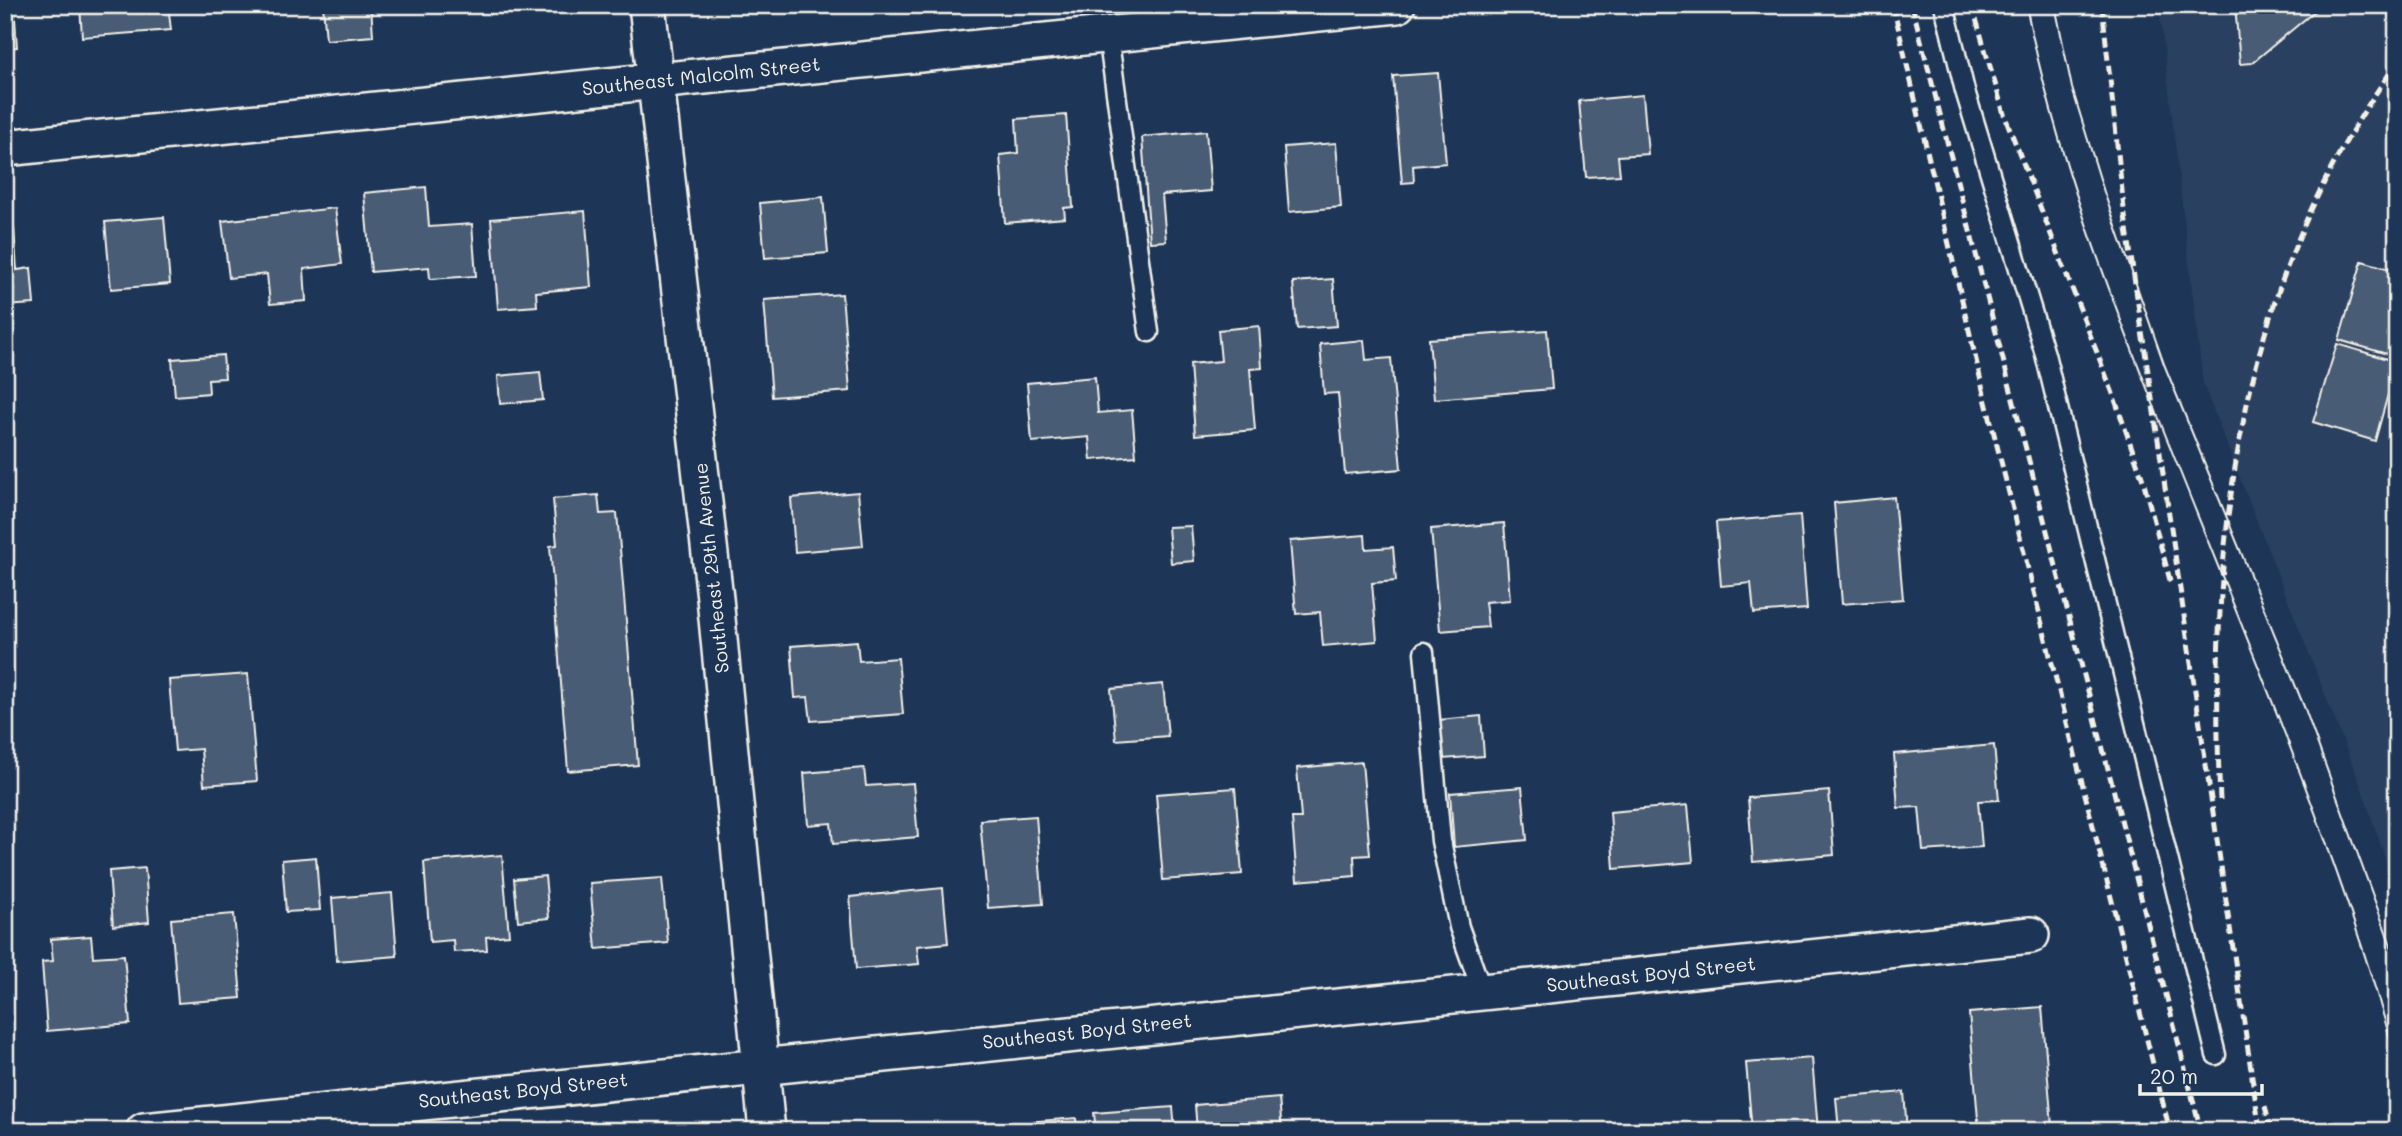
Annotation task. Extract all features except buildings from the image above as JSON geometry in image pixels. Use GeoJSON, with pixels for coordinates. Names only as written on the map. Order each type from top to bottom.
{"type":"FeatureCollection","features":[{"type":"Feature","properties":{"kind":"street","name":"Southeast 29th Avenue"},"geometry":{"type":"LineString","coordinates":[[647,5],[713,584],[767,1131]]}},
{"type":"Feature","properties":{"kind":"street","name":"Southeast Malcolm Street"},"geometry":{"type":"LineString","coordinates":[[5,148],[1396,5]]}},
{"type":"Feature","properties":{"kind":"street","name":"Southeast Boyd Street"},"geometry":{"type":"LineString","coordinates":[[144,1131],[2031,935]]}},
{"type":"Feature","properties":{"kind":"lane"},"geometry":{"type":"LineString","coordinates":[[1944,5],[1965,91],[2045,354],[2216,1055]]}},
{"type":"Feature","properties":{"kind":"lane"},"geometry":{"type":"LineString","coordinates":[[1108,35],[1149,332]]}},
{"type":"Feature","properties":{"kind":"lane"},"geometry":{"type":"LineString","coordinates":[[1424,652],[1441,841],[1459,927],[1482,991]]}},
{"type":"Feature","properties":{"kind":"shaded area"},"geometry":{"type":"Polygon","coordinates":[[[2159,5],[2397,5],[2397,894],[2361,786],[2203,384],[2159,5]]]}},
{"type":"Feature","properties":{"kind":"tram line"},"geometry":{"type":"LineString","coordinates":[[2026,5],[2053,118],[2087,228],[2321,828],[2374,984],[2397,1063]]}},
{"type":"Feature","properties":{"kind":"tram line"},"geometry":{"type":"LineString","coordinates":[[2055,5],[2072,88],[2104,192],[2164,364],[2305,709],[2397,962]]}},
{"type":"Feature","properties":{"kind":"railway"},"geometry":{"type":"LineString","coordinates":[[1893,5],[1984,394],[2170,1131]]}},
{"type":"Feature","properties":{"kind":"railway"},"geometry":{"type":"LineString","coordinates":[[1912,5],[2201,1131]]}},
{"type":"Feature","properties":{"kind":"railway"},"geometry":{"type":"LineString","coordinates":[[1972,5],[2004,114],[2112,391],[2143,480],[2171,584]]}},
{"type":"Feature","properties":{"kind":"railway"},"geometry":{"type":"LineString","coordinates":[[2102,5],[2124,209],[2260,1131]]}},
{"type":"Feature","properties":{"kind":"railway"},"geometry":{"type":"LineString","coordinates":[[2220,800],[2220,605],[2229,509],[2245,415],[2268,322],[2301,233],[2344,146],[2397,63]]}},
{"type":"Feature","properties":{"kind":"railway"},"geometry":{"type":"LineString","coordinates":[[2265,1106],[2271,1131]]}}]}
